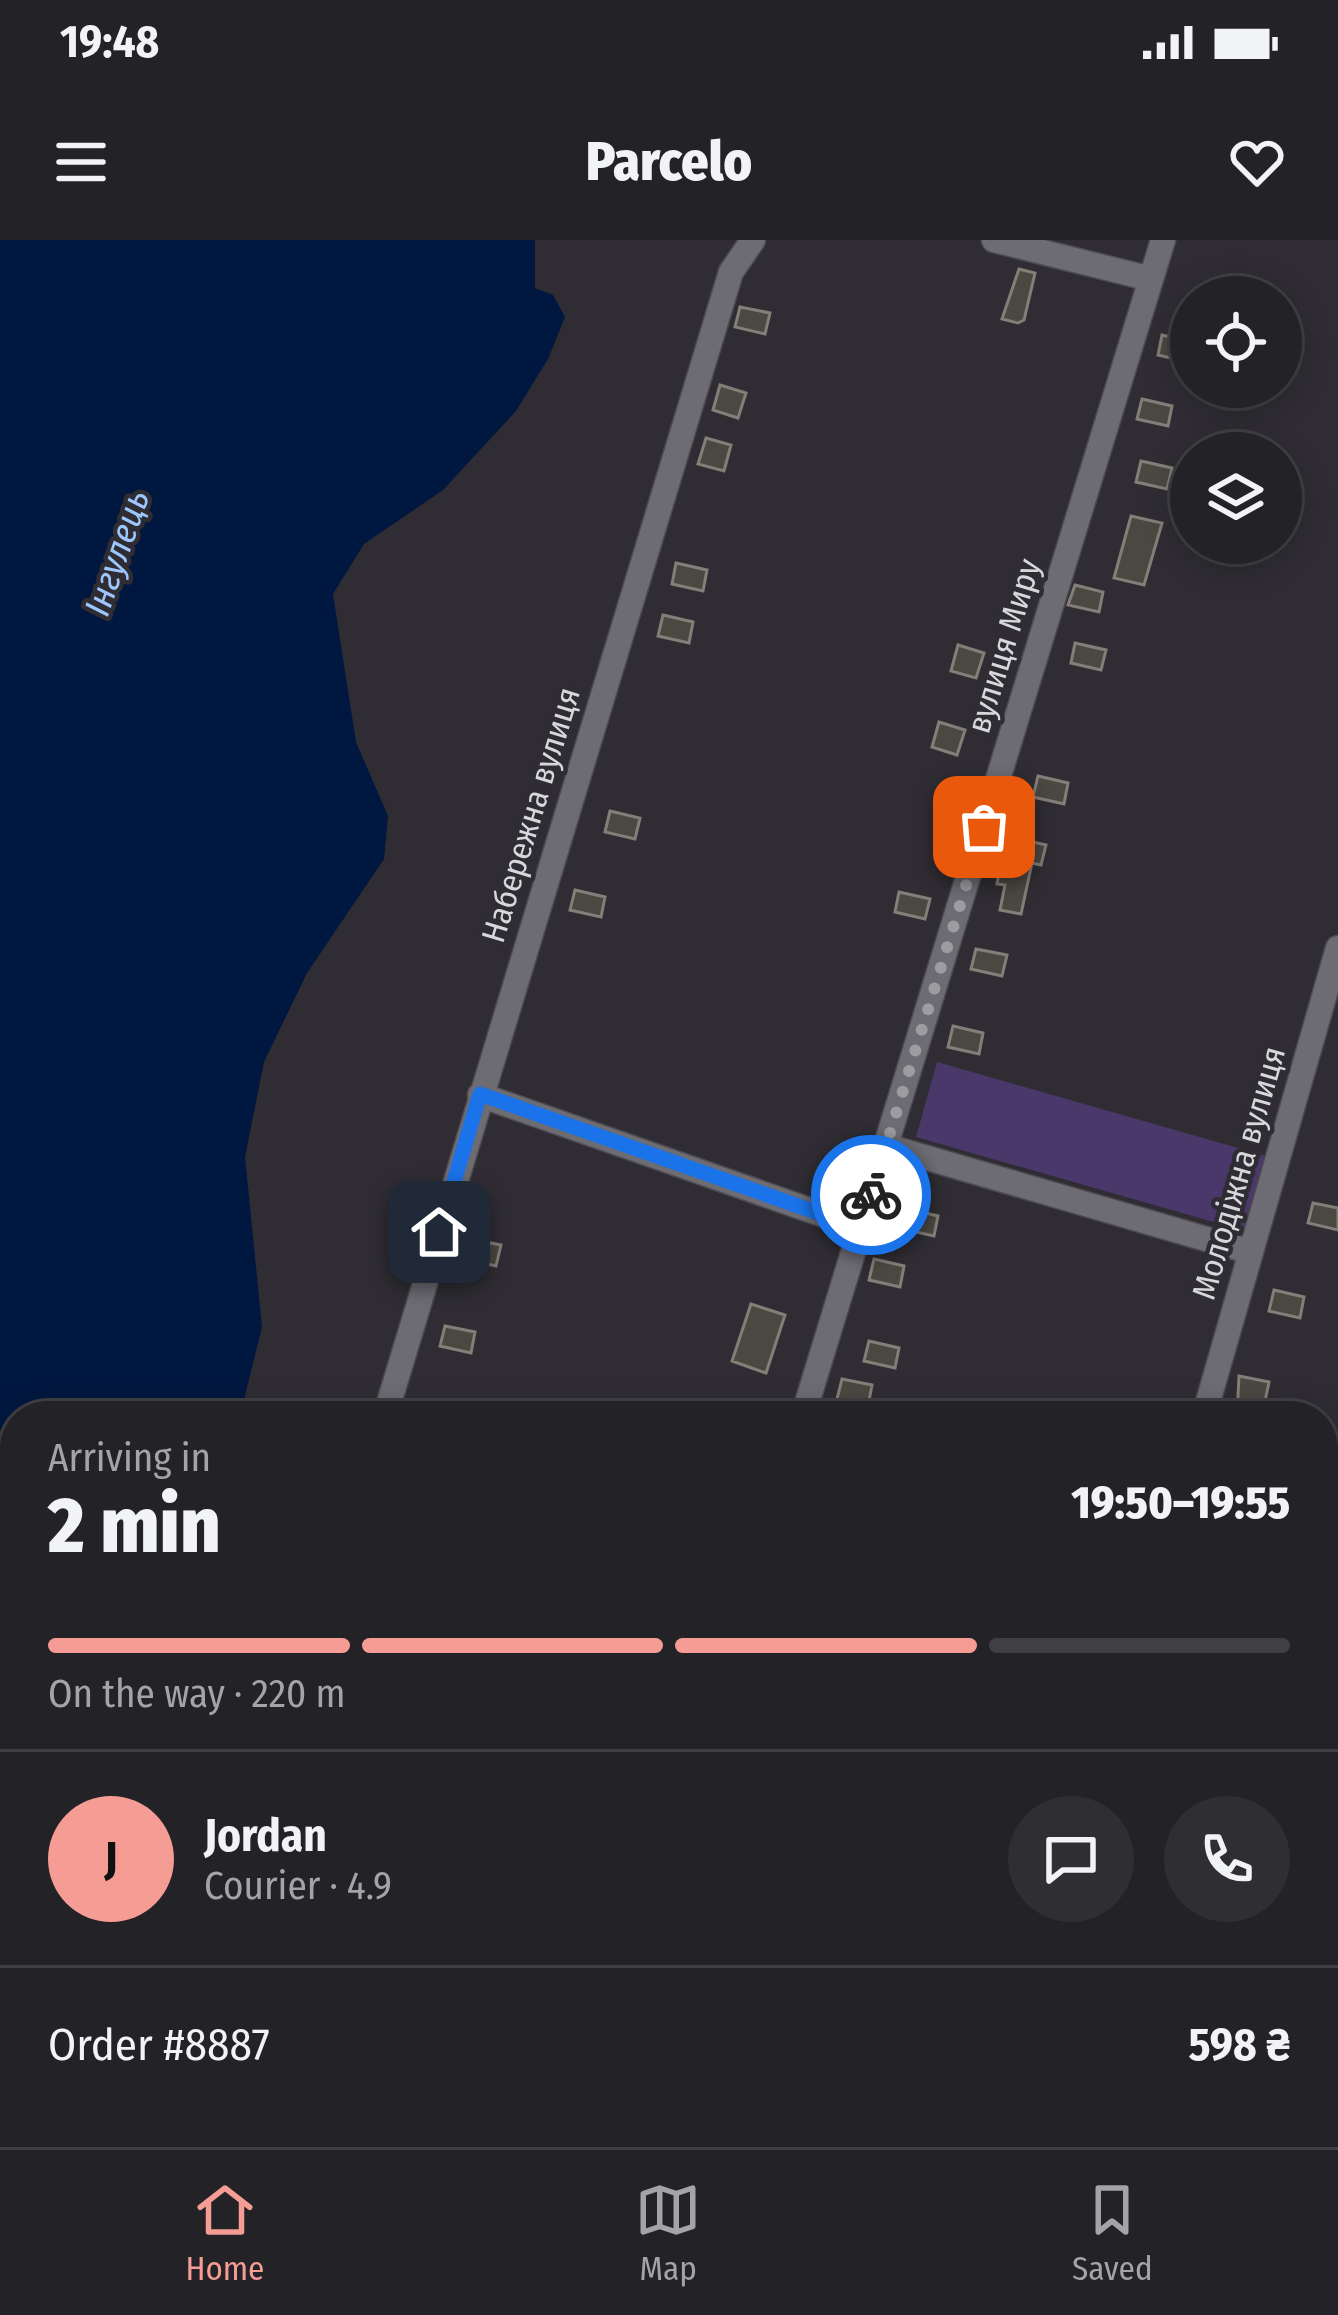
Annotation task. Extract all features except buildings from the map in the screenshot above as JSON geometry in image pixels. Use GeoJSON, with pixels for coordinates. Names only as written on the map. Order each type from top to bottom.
{"type":"FeatureCollection","features":[{"type":"Feature","properties":{"kind":"street","name":"Набережна вулиця"},"geometry":{"type":"LineString","coordinates":[[389,1401],[731,272],[753,240]]}},
{"type":"Feature","properties":{"kind":"street"},"geometry":{"type":"LineString","coordinates":[[994,240],[1151,279]]}},
{"type":"Feature","properties":{"kind":"street","name":"вулиця Миру"},"geometry":{"type":"LineString","coordinates":[[808,1401],[1163,240]]}},
{"type":"Feature","properties":{"kind":"street","name":"Молодіжна вулиця"},"geometry":{"type":"LineString","coordinates":[[1208,1401],[1338,948]]}},
{"type":"Feature","properties":{"kind":"street"},"geometry":{"type":"LineString","coordinates":[[480,1094],[861,1228]]}},
{"type":"Feature","properties":{"kind":"street"},"geometry":{"type":"LineString","coordinates":[[886,1146],[1251,1252]]}},
{"type":"Feature","properties":{"kind":"shaded area"},"geometry":{"type":"Polygon","coordinates":[[[937,1062],[1266,1156],[1245,1231],[916,1137],[937,1062]]]}},
{"type":"Feature","properties":{"kind":"water","name":"Інгулець"},"geometry":{"type":"Polygon","coordinates":[[[0,240],[535,240],[535,288],[553,295],[565,317],[548,359],[516,411],[443,490],[364,544],[333,594],[356,742],[388,816],[384,859],[307,973],[264,1062],[245,1157],[262,1327],[244,1401],[0,1401],[0,240]]]}},
{"type":"Feature","properties":{"kind":"way so far"},"geometry":{"type":"LineString","coordinates":[[871,1195],[984,827]]}},
{"type":"Feature","properties":{"kind":"route"},"geometry":{"type":"LineString","coordinates":[[439,1232],[480,1094],[861,1228],[871,1195]]}}]}
